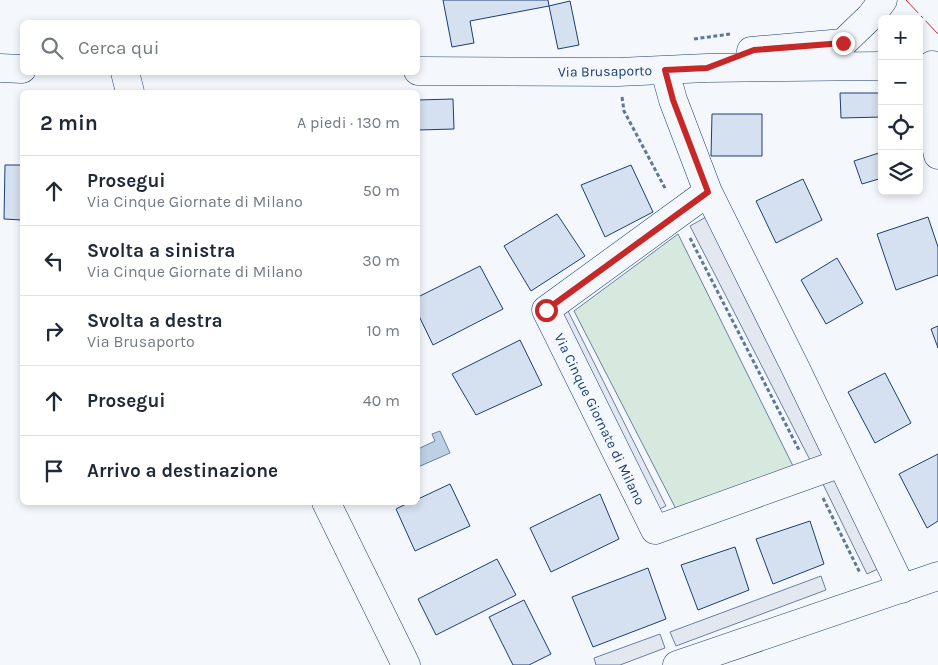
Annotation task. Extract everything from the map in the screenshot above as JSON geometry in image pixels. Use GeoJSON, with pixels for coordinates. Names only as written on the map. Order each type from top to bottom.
{"type":"FeatureCollection","features":[{"type":"Feature","properties":{"kind":"street"},"geometry":{"type":"LineString","coordinates":[[707,68],[754,50],[843,43],[871,16],[883,0]]}},
{"type":"Feature","properties":{"kind":"street"},"geometry":{"type":"LineString","coordinates":[[930,65],[934,137],[938,155]]}},
{"type":"Feature","properties":{"kind":"street","name":"Via Brusaporto"},"geometry":{"type":"LineString","coordinates":[[420,72],[618,72],[707,68],[878,66]]}},
{"type":"Feature","properties":{"kind":"street"},"geometry":{"type":"LineString","coordinates":[[0,68],[20,69]]}},
{"type":"Feature","properties":{"kind":"street"},"geometry":{"type":"LineString","coordinates":[[665,70],[673,100],[708,192],[902,589]]}},
{"type":"Feature","properties":{"kind":"street"},"geometry":{"type":"LineString","coordinates":[[126,75],[130,90]]}},
{"type":"Feature","properties":{"kind":"street","name":"Via Cinque Giornate di Milano"},"geometry":{"type":"LineString","coordinates":[[708,192],[546,310],[656,530],[841,463]]}},
{"type":"Feature","properties":{"kind":"street"},"geometry":{"type":"LineString","coordinates":[[327,505],[406,665]]}},
{"type":"Feature","properties":{"kind":"street"},"geometry":{"type":"LineString","coordinates":[[677,665],[938,576]]}},
{"type":"Feature","properties":{"kind":"path"},"geometry":{"type":"LineString","coordinates":[[618,72],[624,111],[811,474],[873,599]]}},
{"type":"Feature","properties":{"kind":"shaded area"},"geometry":{"type":"Polygon","coordinates":[[[708,216],[826,454],[811,462],[690,226],[708,216]]]}},
{"type":"Feature","properties":{"kind":"shaded area"},"geometry":{"type":"Polygon","coordinates":[[[678,234],[793,466],[676,509],[574,311],[678,234]]]}},
{"type":"Feature","properties":{"kind":"shaded area"},"geometry":{"type":"Polygon","coordinates":[[[567,309],[666,506],[651,513],[553,315],[567,309]]]}},
{"type":"Feature","properties":{"kind":"shaded area"},"geometry":{"type":"Polygon","coordinates":[[[834,472],[880,568],[867,574],[820,478],[834,472]]]}},
{"type":"Feature","properties":{"kind":"shaded area"},"geometry":{"type":"Polygon","coordinates":[[[821,576],[826,590],[676,646],[670,632],[821,576]]]}},
{"type":"Feature","properties":{"kind":"shaded area"},"geometry":{"type":"Polygon","coordinates":[[[660,634],[665,648],[620,665],[596,665],[594,658],[660,634]]]}},
{"type":"Feature","properties":{"kind":"water"},"geometry":{"type":"Polygon","coordinates":[[[440,431],[450,453],[420,466],[420,448],[435,441],[432,434],[440,431]]]}},
{"type":"Feature","properties":{"kind":"building"},"geometry":{"type":"Polygon","coordinates":[[[443,0],[548,0],[549,6],[470,21],[474,43],[452,47],[443,0]]]}},
{"type":"Feature","properties":{"kind":"building"},"geometry":{"type":"Polygon","coordinates":[[[570,1],[579,45],[558,49],[549,6],[570,1]]]}},
{"type":"Feature","properties":{"kind":"building"},"geometry":{"type":"Polygon","coordinates":[[[840,93],[878,93],[878,117],[841,118],[840,93]]]}},
{"type":"Feature","properties":{"kind":"building"},"geometry":{"type":"Polygon","coordinates":[[[453,99],[454,129],[420,130],[420,100],[453,99]]]}},
{"type":"Feature","properties":{"kind":"building"},"geometry":{"type":"Polygon","coordinates":[[[712,114],[762,114],[762,156],[711,156],[712,114]]]}},
{"type":"Feature","properties":{"kind":"building"},"geometry":{"type":"Polygon","coordinates":[[[878,153],[878,179],[862,184],[854,161],[878,153]]]}},
{"type":"Feature","properties":{"kind":"building"},"geometry":{"type":"Polygon","coordinates":[[[5,165],[20,165],[20,220],[4,219],[5,165]]]}},
{"type":"Feature","properties":{"kind":"building"},"geometry":{"type":"Polygon","coordinates":[[[631,165],[653,212],[605,237],[581,185],[631,165]]]}},
{"type":"Feature","properties":{"kind":"building"},"geometry":{"type":"Polygon","coordinates":[[[803,179],[822,220],[776,243],[756,201],[803,179]]]}},
{"type":"Feature","properties":{"kind":"building"},"geometry":{"type":"Polygon","coordinates":[[[557,214],[585,256],[531,291],[504,246],[557,214]]]}},
{"type":"Feature","properties":{"kind":"building"},"geometry":{"type":"Polygon","coordinates":[[[928,217],[938,247],[938,275],[896,290],[877,234],[928,217]]]}},
{"type":"Feature","properties":{"kind":"building"},"geometry":{"type":"Polygon","coordinates":[[[837,258],[863,303],[826,324],[801,280],[837,258]]]}},
{"type":"Feature","properties":{"kind":"building"},"geometry":{"type":"Polygon","coordinates":[[[480,266],[503,309],[433,345],[420,318],[420,296],[480,266]]]}},
{"type":"Feature","properties":{"kind":"building"},"geometry":{"type":"Polygon","coordinates":[[[938,326],[938,348],[931,329],[938,326]]]}},
{"type":"Feature","properties":{"kind":"building"},"geometry":{"type":"Polygon","coordinates":[[[520,340],[542,385],[476,415],[452,374],[520,340]]]}},
{"type":"Feature","properties":{"kind":"building"},"geometry":{"type":"Polygon","coordinates":[[[885,373],[911,423],[875,443],[848,392],[885,373]]]}},
{"type":"Feature","properties":{"kind":"building"},"geometry":{"type":"Polygon","coordinates":[[[938,454],[938,521],[927,528],[899,474],[938,454]]]}},
{"type":"Feature","properties":{"kind":"building"},"geometry":{"type":"Polygon","coordinates":[[[450,484],[470,526],[415,551],[396,509],[404,505],[420,505],[420,498],[450,484]]]}},
{"type":"Feature","properties":{"kind":"building"},"geometry":{"type":"Polygon","coordinates":[[[600,494],[619,539],[551,572],[530,528],[600,494]]]}},
{"type":"Feature","properties":{"kind":"building"},"geometry":{"type":"Polygon","coordinates":[[[810,521],[824,564],[773,584],[756,539],[810,521]]]}},
{"type":"Feature","properties":{"kind":"building"},"geometry":{"type":"Polygon","coordinates":[[[735,547],[749,590],[698,610],[681,565],[735,547]]]}},
{"type":"Feature","properties":{"kind":"building"},"geometry":{"type":"Polygon","coordinates":[[[497,559],[516,595],[436,635],[418,599],[497,559]]]}},
{"type":"Feature","properties":{"kind":"building"},"geometry":{"type":"Polygon","coordinates":[[[648,568],[666,619],[593,647],[572,597],[648,568]]]}},
{"type":"Feature","properties":{"kind":"building"},"geometry":{"type":"Polygon","coordinates":[[[524,600],[551,654],[529,665],[513,665],[489,617],[524,600]]]}},
{"type":"Feature","properties":{"kind":"power"},"geometry":{"type":"LineString","coordinates":[[906,0],[938,34]]}},
{"type":"Feature","properties":{"kind":"route"},"geometry":{"type":"LineString","coordinates":[[546,310],[708,192],[673,100],[665,70],[707,68],[754,50],[843,43]]}}]}
